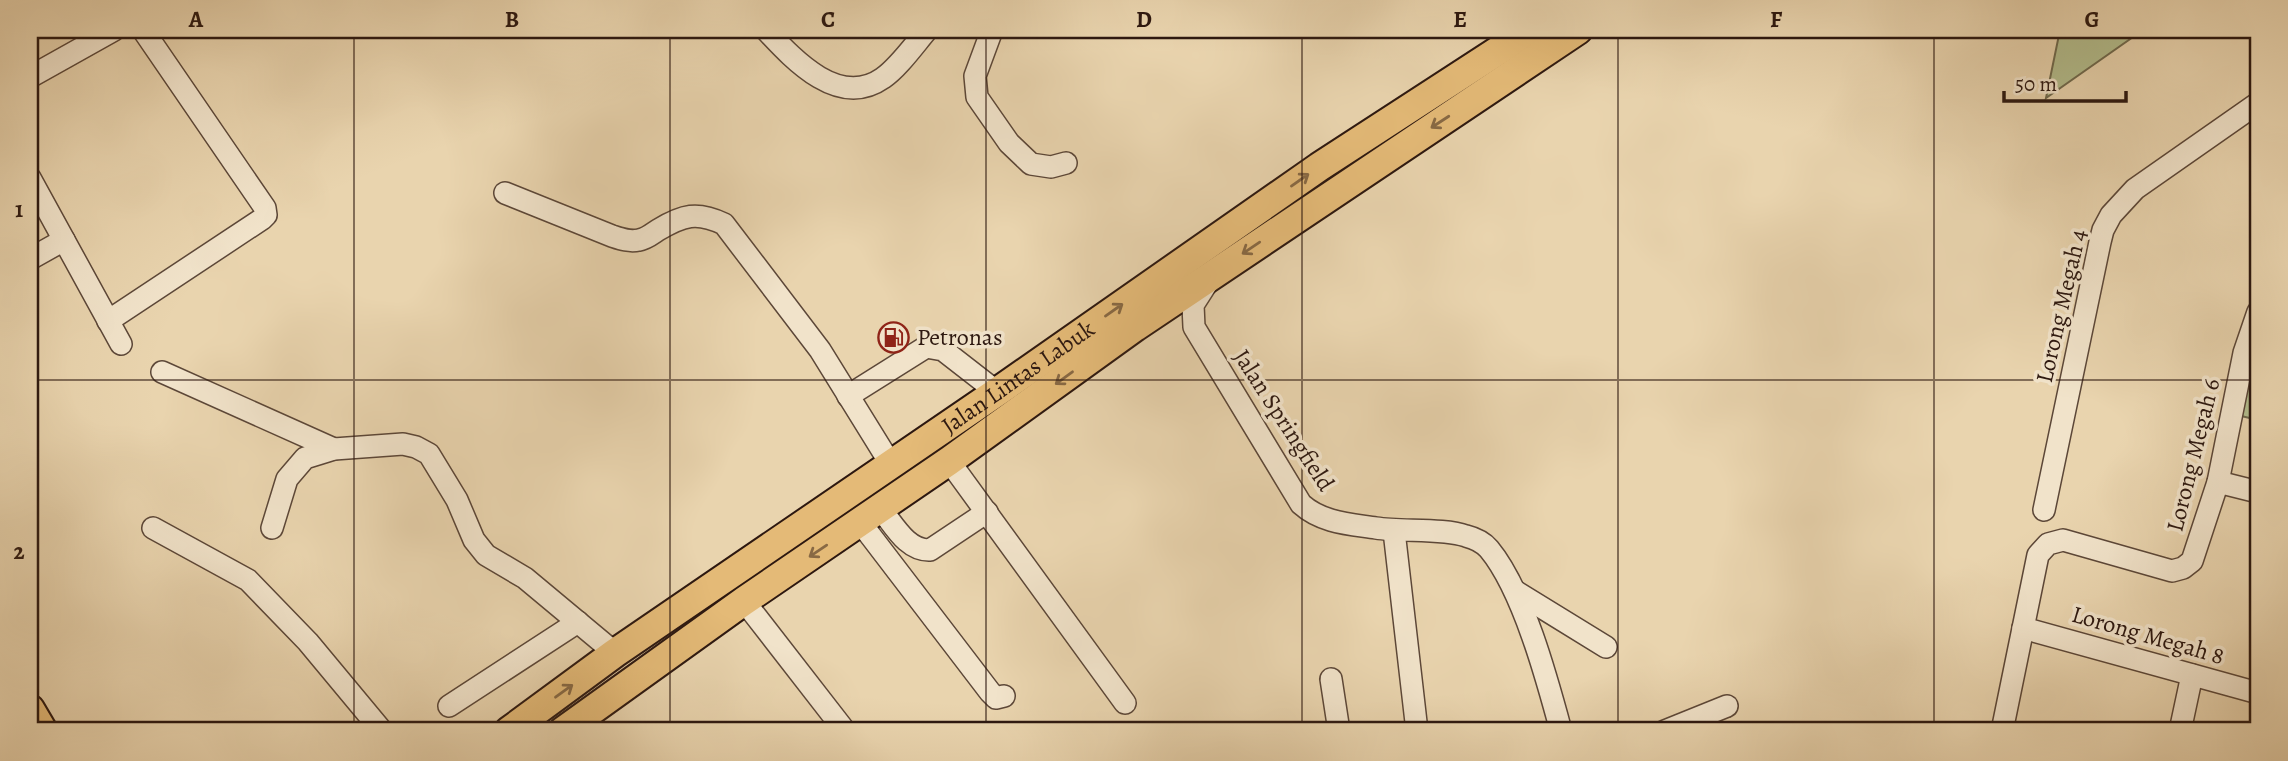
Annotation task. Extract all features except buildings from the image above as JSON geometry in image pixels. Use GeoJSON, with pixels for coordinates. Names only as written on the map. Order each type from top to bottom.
{"type":"FeatureCollection","features":[{"type":"Feature","properties":{"kind":"main road"},"geometry":{"type":"LineString","coordinates":[[1504,30],[1472,51],[1461,62],[1460,77],[1464,82],[1479,82],[1560,30]]}},
{"type":"Feature","properties":{"kind":"main road","name":"Jalan Lintas Labuk"},"geometry":{"type":"LineString","coordinates":[[509,731],[615,653],[997,392],[1319,167],[1530,30]]}},
{"type":"Feature","properties":{"kind":"main road","name":"Jalan Lintas Labuk"},"geometry":{"type":"LineString","coordinates":[[564,731],[744,601],[949,461],[1135,327],[1578,30]]}},
{"type":"Feature","properties":{"kind":"main road"},"geometry":{"type":"LineString","coordinates":[[30,709],[43,731]]}},
{"type":"Feature","properties":{"kind":"street"},"geometry":{"type":"LineString","coordinates":[[30,76],[114,30]]}},
{"type":"Feature","properties":{"kind":"street"},"geometry":{"type":"LineString","coordinates":[[108,321],[266,215],[265,208],[143,30]]}},
{"type":"Feature","properties":{"kind":"street"},"geometry":{"type":"LineString","coordinates":[[766,30],[796,63],[837,87],[860,89],[884,78],[927,30]]}},
{"type":"Feature","properties":{"kind":"street"},"geometry":{"type":"LineString","coordinates":[[992,30],[975,76],[977,97],[1009,144],[1031,164],[1051,167],[1066,163]]}},
{"type":"Feature","properties":{"kind":"street","name":"Lorong Megah 4"},"geometry":{"type":"LineString","coordinates":[[2044,510],[2101,242],[2111,215],[2135,188],[2258,103]]}},
{"type":"Feature","properties":{"kind":"street"},"geometry":{"type":"LineString","coordinates":[[30,177],[121,344]]}},
{"type":"Feature","properties":{"kind":"street"},"geometry":{"type":"LineString","coordinates":[[505,192],[629,241],[642,240],[673,222],[693,215],[711,218],[724,224],[820,351],[890,463]]}},
{"type":"Feature","properties":{"kind":"street"},"geometry":{"type":"LineString","coordinates":[[30,259],[64,240]]}},
{"type":"Feature","properties":{"kind":"street"},"geometry":{"type":"LineString","coordinates":[[1194,327],[1194,305],[1215,273]]}},
{"type":"Feature","properties":{"kind":"street","name":"Lorong Megah 6"},"geometry":{"type":"LineString","coordinates":[[2002,731],[2038,555],[2048,544],[2063,540],[2172,571],[2183,568],[2192,561],[2218,482],[2244,353],[2258,312]]}},
{"type":"Feature","properties":{"kind":"street"},"geometry":{"type":"LineString","coordinates":[[1135,327],[1164,318],[1182,320],[1194,327]]}},
{"type":"Feature","properties":{"kind":"street","name":"Jalan Springfield"},"geometry":{"type":"LineString","coordinates":[[1194,327],[1301,504],[1321,517],[1340,523],[1394,531],[1463,534],[1488,548],[1515,591]]}},
{"type":"Feature","properties":{"kind":"street"},"geometry":{"type":"LineString","coordinates":[[848,396],[926,347],[943,350],[997,392]]}},
{"type":"Feature","properties":{"kind":"street"},"geometry":{"type":"LineString","coordinates":[[162,372],[334,449]]}},
{"type":"Feature","properties":{"kind":"street"},"geometry":{"type":"LineString","coordinates":[[272,528],[287,479],[305,458],[334,449],[403,444],[416,446],[429,454],[457,500],[474,540],[486,555],[525,578],[615,653]]}},
{"type":"Feature","properties":{"kind":"street"},"geometry":{"type":"LineString","coordinates":[[949,461],[1125,703]]}},
{"type":"Feature","properties":{"kind":"street"},"geometry":{"type":"LineString","coordinates":[[2218,482],[2258,492]]}},
{"type":"Feature","properties":{"kind":"street"},"geometry":{"type":"LineString","coordinates":[[870,515],[920,551],[930,550],[987,512]]}},
{"type":"Feature","properties":{"kind":"street"},"geometry":{"type":"LineString","coordinates":[[870,515],[990,692],[996,698],[1004,696]]}},
{"type":"Feature","properties":{"kind":"street"},"geometry":{"type":"LineString","coordinates":[[153,528],[248,580],[308,642],[382,731]]}},
{"type":"Feature","properties":{"kind":"street"},"geometry":{"type":"LineString","coordinates":[[1394,531],[1417,731]]}},
{"type":"Feature","properties":{"kind":"street"},"geometry":{"type":"LineString","coordinates":[[1515,591],[1606,647]]}},
{"type":"Feature","properties":{"kind":"street"},"geometry":{"type":"LineString","coordinates":[[1515,591],[1561,731]]}},
{"type":"Feature","properties":{"kind":"street"},"geometry":{"type":"LineString","coordinates":[[744,601],[845,731]]}},
{"type":"Feature","properties":{"kind":"street"},"geometry":{"type":"LineString","coordinates":[[449,706],[578,622]]}},
{"type":"Feature","properties":{"kind":"street","name":"Lorong Megah 8"},"geometry":{"type":"LineString","coordinates":[[2023,628],[2258,693]]}},
{"type":"Feature","properties":{"kind":"street"},"geometry":{"type":"LineString","coordinates":[[2180,731],[2192,675]]}},
{"type":"Feature","properties":{"kind":"street"},"geometry":{"type":"LineString","coordinates":[[1331,679],[1339,731]]}},
{"type":"Feature","properties":{"kind":"street"},"geometry":{"type":"LineString","coordinates":[[1665,731],[1727,706]]}},
{"type":"Feature","properties":{"kind":"green space"},"geometry":{"type":"Polygon","coordinates":[[[2060,30],[2143,30],[2046,98],[2060,30]]]}},
{"type":"Feature","properties":{"kind":"green space"},"geometry":{"type":"Polygon","coordinates":[[[2258,343],[2258,420],[2241,416],[2258,343]]]}},
{"type":"Feature","properties":{"kind":"place","name":"Petronas"},"geometry":{"type":"Point","coordinates":[894,337]}}]}
